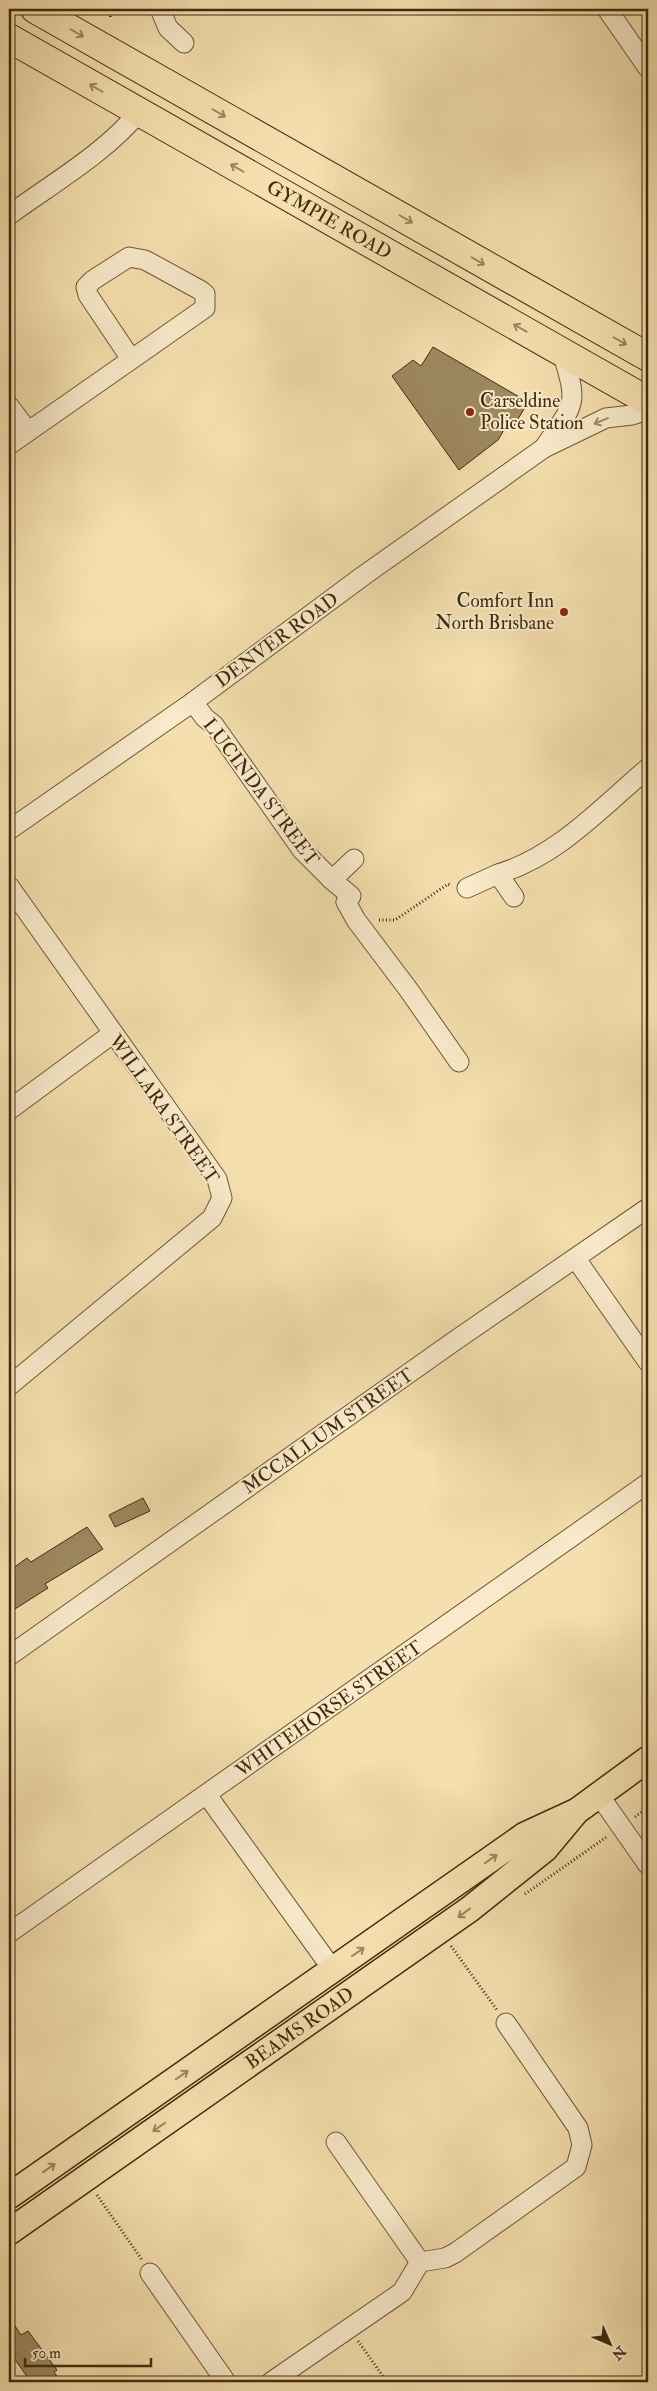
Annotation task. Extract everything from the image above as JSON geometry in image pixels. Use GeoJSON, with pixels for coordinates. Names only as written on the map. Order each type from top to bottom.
{"type":"FeatureCollection","features":[{"type":"Feature","properties":{"kind":"highway","name":"GYMPIE ROAD"},"geometry":{"type":"LineString","coordinates":[[35,9],[648,357]]}},
{"type":"Feature","properties":{"kind":"highway","name":"GYMPIE ROAD"},"geometry":{"type":"LineString","coordinates":[[9,38],[416,271],[648,401]]}},
{"type":"Feature","properties":{"kind":"highway"},"geometry":{"type":"LineString","coordinates":[[416,271],[436,236]]}},
{"type":"Feature","properties":{"kind":"main road","name":"BEAMS ROAD"},"geometry":{"type":"LineString","coordinates":[[9,2196],[525,1835],[577,1810],[648,1759]]}},
{"type":"Feature","properties":{"kind":"main road","name":"BEAMS ROAD"},"geometry":{"type":"LineString","coordinates":[[9,2232],[470,1909],[545,1849],[577,1810]]}},
{"type":"Feature","properties":{"kind":"street"},"geometry":{"type":"LineString","coordinates":[[160,9],[168,28],[184,44]]}},
{"type":"Feature","properties":{"kind":"street"},"geometry":{"type":"LineString","coordinates":[[607,9],[648,68]]}},
{"type":"Feature","properties":{"kind":"street"},"geometry":{"type":"LineString","coordinates":[[9,215],[106,144],[125,128],[139,112]]}},
{"type":"Feature","properties":{"kind":"street"},"geometry":{"type":"LineString","coordinates":[[9,445],[205,308],[205,294],[200,290],[145,260],[129,258],[86,287],[88,295],[131,359]]}},
{"type":"Feature","properties":{"kind":"street","name":"DENVER ROAD"},"geometry":{"type":"LineString","coordinates":[[544,448],[569,413],[573,400],[573,389],[562,352]]}},
{"type":"Feature","properties":{"kind":"street"},"geometry":{"type":"LineString","coordinates":[[9,406],[28,431]]}},
{"type":"Feature","properties":{"kind":"street","name":"DENVER ROAD"},"geometry":{"type":"LineString","coordinates":[[9,830],[192,702],[363,576],[544,448],[606,418],[632,415],[648,410]]}},
{"type":"Feature","properties":{"kind":"street","name":"LUCINDA STREET"},"geometry":{"type":"LineString","coordinates":[[192,702],[205,718],[214,725],[302,850],[332,880],[352,905],[356,920],[408,989],[459,1062]]}},
{"type":"Feature","properties":{"kind":"street"},"geometry":{"type":"LineString","coordinates":[[467,888],[498,874],[519,868],[553,848],[590,819],[648,768]]}},
{"type":"Feature","properties":{"kind":"street","name":"LUCINDA STREET"},"geometry":{"type":"LineString","coordinates":[[332,880],[354,859]]}},
{"type":"Feature","properties":{"kind":"street"},"geometry":{"type":"LineString","coordinates":[[498,874],[514,897]]}},
{"type":"Feature","properties":{"kind":"street","name":"WILLARA STREET"},"geometry":{"type":"LineString","coordinates":[[9,886],[112,1034],[217,1179],[222,1198],[212,1218],[9,1386]]}},
{"type":"Feature","properties":{"kind":"street"},"geometry":{"type":"LineString","coordinates":[[9,1110],[112,1034]]}},
{"type":"Feature","properties":{"kind":"street","name":"MCCALLUM STREET"},"geometry":{"type":"LineString","coordinates":[[9,1656],[444,1348],[648,1208]]}},
{"type":"Feature","properties":{"kind":"street"},"geometry":{"type":"LineString","coordinates":[[576,1259],[648,1362]]}},
{"type":"Feature","properties":{"kind":"street","name":"WHITEHORSE STREET"},"geometry":{"type":"LineString","coordinates":[[9,1933],[648,1484]]}},
{"type":"Feature","properties":{"kind":"street"},"geometry":{"type":"LineString","coordinates":[[207,1795],[332,1970]]}},
{"type":"Feature","properties":{"kind":"street"},"geometry":{"type":"LineString","coordinates":[[599,1795],[648,1865]]}},
{"type":"Feature","properties":{"kind":"street"},"geometry":{"type":"LineString","coordinates":[[420,2262],[446,2258],[576,2167],[582,2145],[578,2128],[506,2023]]}},
{"type":"Feature","properties":{"kind":"street"},"geometry":{"type":"LineString","coordinates":[[336,2142],[420,2262]]}},
{"type":"Feature","properties":{"kind":"street"},"geometry":{"type":"LineString","coordinates":[[271,2382],[402,2292],[420,2262]]}},
{"type":"Feature","properties":{"kind":"street"},"geometry":{"type":"LineString","coordinates":[[150,2273],[226,2382]]}},
{"type":"Feature","properties":{"kind":"path"},"geometry":{"type":"LineString","coordinates":[[109,9],[111,19]]}},
{"type":"Feature","properties":{"kind":"path"},"geometry":{"type":"LineString","coordinates":[[352,905],[370,919],[374,916],[380,922],[388,922],[395,920],[448,884],[467,888]]}},
{"type":"Feature","properties":{"kind":"path"},"geometry":{"type":"LineString","coordinates":[[522,1896],[648,1808]]}},
{"type":"Feature","properties":{"kind":"path"},"geometry":{"type":"LineString","coordinates":[[459,1940],[451,1946],[506,2023]]}},
{"type":"Feature","properties":{"kind":"path"},"geometry":{"type":"LineString","coordinates":[[97,2195],[150,2273]]}},
{"type":"Feature","properties":{"kind":"path"},"geometry":{"type":"LineString","coordinates":[[348,2328],[387,2382]]}},
{"type":"Feature","properties":{"kind":"building","name":"Carseldine Police Station"},"geometry":{"type":"Polygon","coordinates":[[[433,347],[528,402],[514,426],[508,423],[498,440],[459,470],[392,376],[413,360],[421,366],[433,347]]]}},
{"type":"Feature","properties":{"kind":"building"},"geometry":{"type":"Polygon","coordinates":[[[143,1498],[150,1511],[115,1527],[109,1515],[143,1498]]]}},
{"type":"Feature","properties":{"kind":"building"},"geometry":{"type":"Polygon","coordinates":[[[87,1527],[103,1549],[45,1584],[48,1588],[15,1609],[9,1602],[9,1571],[27,1558],[31,1562],[87,1527]]]}},
{"type":"Feature","properties":{"kind":"building"},"geometry":{"type":"Polygon","coordinates":[[[9,2317],[21,2335],[28,2331],[57,2370],[54,2372],[61,2382],[31,2382],[9,2351],[9,2317]]]}},
{"type":"Feature","properties":{"kind":"place","name":"Carseldine Police Station"},"geometry":{"type":"Point","coordinates":[470,412]}},
{"type":"Feature","properties":{"kind":"place","name":"Comfort Inn North Brisbane"},"geometry":{"type":"Point","coordinates":[564,612]}}]}
